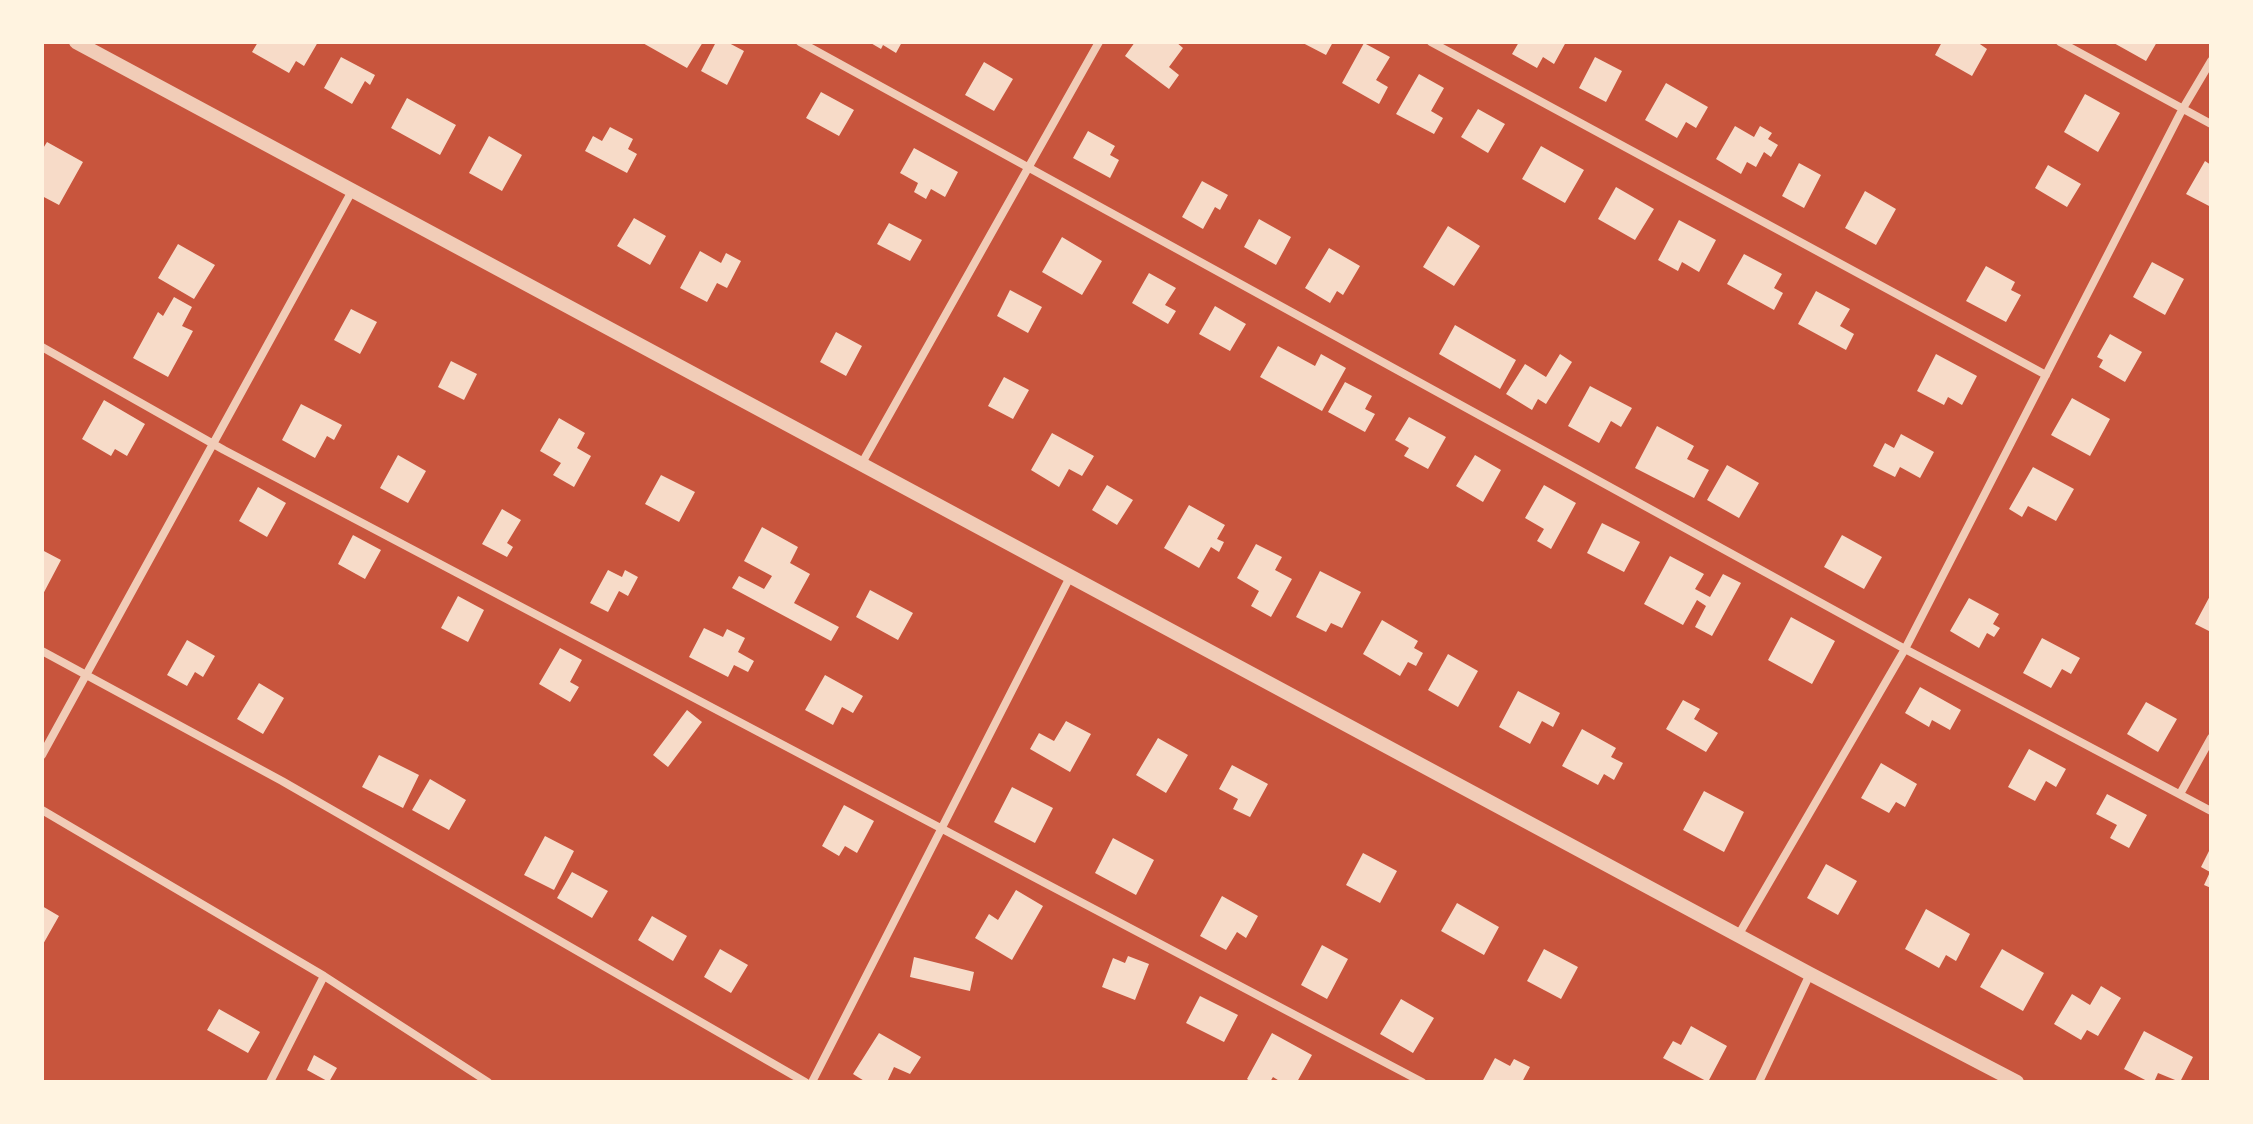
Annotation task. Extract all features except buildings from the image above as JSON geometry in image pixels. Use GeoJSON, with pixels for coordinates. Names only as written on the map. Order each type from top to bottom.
{"type":"FeatureCollection","features":[{"type":"Feature","properties":{"kind":"street"},"geometry":{"type":"LineString","coordinates":[[76,42],[1810,974],[2017,1082]]}},
{"type":"Feature","properties":{"kind":"street"},"geometry":{"type":"LineString","coordinates":[[800,42],[1905,649],[2211,811]]}},
{"type":"Feature","properties":{"kind":"street"},"geometry":{"type":"LineString","coordinates":[[862,463],[1099,42]]}},
{"type":"Feature","properties":{"kind":"street"},"geometry":{"type":"LineString","coordinates":[[1431,42],[2046,375]]}},
{"type":"Feature","properties":{"kind":"street"},"geometry":{"type":"LineString","coordinates":[[2060,42],[2211,124]]}},
{"type":"Feature","properties":{"kind":"street"},"geometry":{"type":"LineString","coordinates":[[1739,934],[1905,649],[2182,110],[2211,61]]}},
{"type":"Feature","properties":{"kind":"street"},"geometry":{"type":"LineString","coordinates":[[42,755],[352,191]]}},
{"type":"Feature","properties":{"kind":"street"},"geometry":{"type":"LineString","coordinates":[[42,347],[213,443],[1422,1082]]}},
{"type":"Feature","properties":{"kind":"street"},"geometry":{"type":"LineString","coordinates":[[812,1082],[1071,575]]}},
{"type":"Feature","properties":{"kind":"street"},"geometry":{"type":"LineString","coordinates":[[42,651],[282,781],[805,1082]]}},
{"type":"Feature","properties":{"kind":"street"},"geometry":{"type":"LineString","coordinates":[[2180,794],[2211,738]]}},
{"type":"Feature","properties":{"kind":"street"},"geometry":{"type":"LineString","coordinates":[[42,810],[324,976],[488,1082]]}},
{"type":"Feature","properties":{"kind":"street"},"geometry":{"type":"LineString","coordinates":[[1759,1082],[1810,974]]}},
{"type":"Feature","properties":{"kind":"street"},"geometry":{"type":"LineString","coordinates":[[270,1082],[324,976]]}}]}
